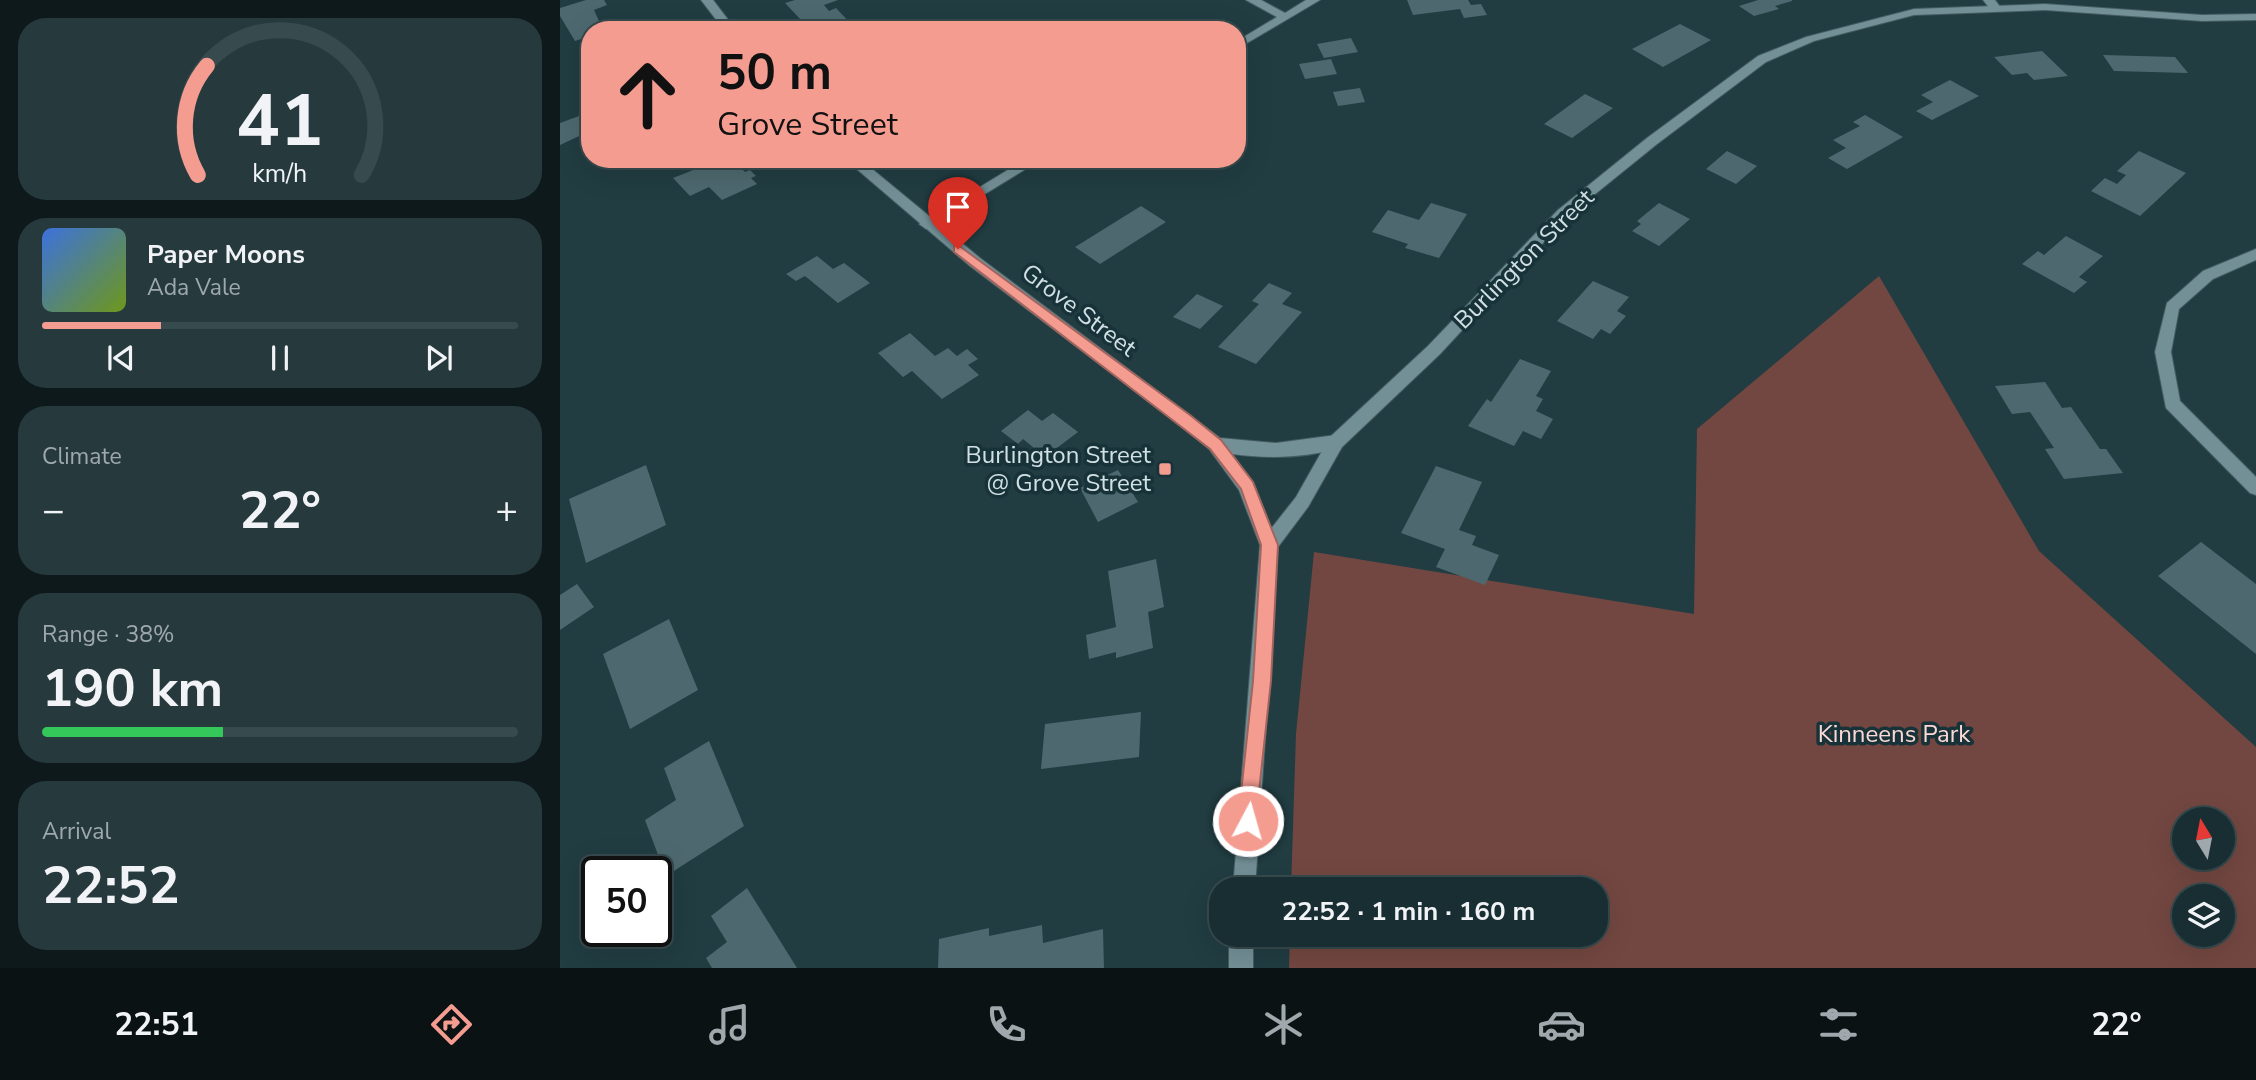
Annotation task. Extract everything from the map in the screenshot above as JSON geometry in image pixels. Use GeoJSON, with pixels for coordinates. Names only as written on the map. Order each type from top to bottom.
{"type":"FeatureCollection","features":[{"type":"Feature","properties":{"kind":"street"},"geometry":{"type":"LineString","coordinates":[[707,0],[723,21]]}},
{"type":"Feature","properties":{"kind":"street"},"geometry":{"type":"LineString","coordinates":[[1252,0],[1285,17]]}},
{"type":"Feature","properties":{"kind":"street"},"geometry":{"type":"LineString","coordinates":[[1246,41],[1314,0]]}},
{"type":"Feature","properties":{"kind":"street","name":"Burlington Street"},"geometry":{"type":"LineString","coordinates":[[1269,545],[1303,502],[1336,442],[1433,350],[1563,213],[1652,141],[1762,59],[1823,34],[1914,12],[1992,4],[2202,18],[2256,17]]}},
{"type":"Feature","properties":{"kind":"street","name":"Grove Street"},"geometry":{"type":"LineString","coordinates":[[861,168],[926,224],[1215,444],[1247,486],[1269,545]]}},
{"type":"Feature","properties":{"kind":"street"},"geometry":{"type":"LineString","coordinates":[[926,224],[1021,168]]}},
{"type":"Feature","properties":{"kind":"street"},"geometry":{"type":"LineString","coordinates":[[2256,254],[2208,275],[2172,307],[2164,352],[2172,404],[2256,488]]}},
{"type":"Feature","properties":{"kind":"street","name":"Grove Street"},"geometry":{"type":"LineString","coordinates":[[1215,444],[1240,450],[1285,451],[1336,442]]}},
{"type":"Feature","properties":{"kind":"street"},"geometry":{"type":"LineString","coordinates":[[1245,877],[1269,545]]}},
{"type":"Feature","properties":{"kind":"street"},"geometry":{"type":"LineString","coordinates":[[1241,947],[1241,968]]}},
{"type":"Feature","properties":{"kind":"green space","name":"Kinneens Park"},"geometry":{"type":"Polygon","coordinates":[[[1879,276],[2039,551],[2256,747],[2256,968],[1289,968],[1290,947],[1608,947],[1608,877],[1291,877],[1296,734],[1314,552],[1694,614],[1697,429],[1879,276]]]}},
{"type":"Feature","properties":{"kind":"building"},"geometry":{"type":"Polygon","coordinates":[[[586,0],[604,0],[607,5],[594,10],[599,21],[581,21],[581,39],[575,41],[560,16],[560,8],[586,0]]]}},
{"type":"Feature","properties":{"kind":"building"},"geometry":{"type":"Polygon","coordinates":[[[795,0],[838,0],[824,5],[829,11],[836,8],[848,21],[802,21],[785,3],[795,0]]]}},
{"type":"Feature","properties":{"kind":"building"},"geometry":{"type":"Polygon","coordinates":[[[1407,0],[1468,0],[1471,5],[1481,4],[1487,15],[1464,18],[1460,9],[1413,15],[1407,0]]]}},
{"type":"Feature","properties":{"kind":"building"},"geometry":{"type":"Polygon","coordinates":[[[1758,0],[1792,1],[1775,6],[1779,9],[1754,16],[1739,6],[1758,0]]]}},
{"type":"Feature","properties":{"kind":"building"},"geometry":{"type":"Polygon","coordinates":[[[1680,24],[1711,40],[1663,67],[1632,49],[1680,24]]]}},
{"type":"Feature","properties":{"kind":"building"},"geometry":{"type":"Polygon","coordinates":[[[1351,38],[1358,52],[1324,58],[1317,44],[1351,38]]]}},
{"type":"Feature","properties":{"kind":"building"},"geometry":{"type":"Polygon","coordinates":[[[2042,51],[2068,76],[2034,80],[2027,73],[2012,75],[1994,57],[2042,51]]]}},
{"type":"Feature","properties":{"kind":"building"},"geometry":{"type":"Polygon","coordinates":[[[2103,55],[2175,57],[2188,73],[2114,71],[2103,55]]]}},
{"type":"Feature","properties":{"kind":"building"},"geometry":{"type":"Polygon","coordinates":[[[1331,59],[1337,74],[1305,79],[1299,64],[1331,59]]]}},
{"type":"Feature","properties":{"kind":"building"},"geometry":{"type":"Polygon","coordinates":[[[1950,80],[1979,96],[1932,120],[1916,111],[1933,102],[1921,95],[1950,80]]]}},
{"type":"Feature","properties":{"kind":"building"},"geometry":{"type":"Polygon","coordinates":[[[1360,88],[1365,102],[1338,106],[1333,92],[1360,88]]]}},
{"type":"Feature","properties":{"kind":"building"},"geometry":{"type":"Polygon","coordinates":[[[1585,94],[1613,108],[1572,138],[1544,124],[1585,94]]]}},
{"type":"Feature","properties":{"kind":"building"},"geometry":{"type":"Polygon","coordinates":[[[581,115],[581,135],[560,145],[560,123],[581,115]]]}},
{"type":"Feature","properties":{"kind":"building"},"geometry":{"type":"Polygon","coordinates":[[[1865,115],[1903,137],[1847,169],[1828,158],[1846,148],[1833,140],[1860,126],[1853,122],[1865,115]]]}},
{"type":"Feature","properties":{"kind":"building"},"geometry":{"type":"Polygon","coordinates":[[[1727,151],[1757,166],[1736,184],[1706,169],[1727,151]]]}},
{"type":"Feature","properties":{"kind":"building"},"geometry":{"type":"Polygon","coordinates":[[[2139,151],[2186,173],[2140,216],[2091,191],[2105,178],[2117,184],[2126,175],[2117,171],[2139,151]]]}},
{"type":"Feature","properties":{"kind":"building"},"geometry":{"type":"Polygon","coordinates":[[[698,168],[741,168],[745,172],[750,170],[756,176],[751,178],[757,184],[722,200],[709,187],[690,196],[673,178],[698,168]]]}},
{"type":"Feature","properties":{"kind":"building"},"geometry":{"type":"Polygon","coordinates":[[[1431,203],[1467,214],[1439,258],[1405,248],[1408,244],[1372,232],[1388,210],[1419,220],[1431,203]]]}},
{"type":"Feature","properties":{"kind":"building"},"geometry":{"type":"Polygon","coordinates":[[[1659,203],[1690,219],[1659,246],[1632,231],[1641,224],[1637,221],[1659,203]]]}},
{"type":"Feature","properties":{"kind":"building"},"geometry":{"type":"Polygon","coordinates":[[[1141,206],[1166,222],[1100,264],[1075,247],[1141,206]]]}},
{"type":"Feature","properties":{"kind":"building"},"geometry":{"type":"Polygon","coordinates":[[[2066,236],[2103,256],[2079,277],[2087,282],[2074,293],[2022,264],[2038,251],[2044,255],[2066,236]]]}},
{"type":"Feature","properties":{"kind":"building"},"geometry":{"type":"Polygon","coordinates":[[[817,256],[833,269],[844,263],[870,283],[838,303],[805,276],[796,281],[786,274],[817,256]]]}},
{"type":"Feature","properties":{"kind":"building"},"geometry":{"type":"Polygon","coordinates":[[[1593,281],[1629,297],[1617,311],[1626,316],[1610,334],[1601,329],[1593,339],[1557,321],[1593,281]]]}},
{"type":"Feature","properties":{"kind":"building"},"geometry":{"type":"Polygon","coordinates":[[[1269,283],[1292,293],[1282,304],[1302,312],[1256,364],[1218,347],[1259,304],[1252,301],[1269,283]]]}},
{"type":"Feature","properties":{"kind":"building"},"geometry":{"type":"Polygon","coordinates":[[[1197,294],[1223,306],[1200,329],[1173,317],[1197,294]]]}},
{"type":"Feature","properties":{"kind":"building"},"geometry":{"type":"Polygon","coordinates":[[[910,333],[935,356],[948,348],[957,356],[967,349],[978,359],[968,365],[979,375],[942,399],[912,371],[903,377],[878,353],[910,333]]]}},
{"type":"Feature","properties":{"kind":"building"},"geometry":{"type":"Polygon","coordinates":[[[1520,359],[1551,371],[1536,396],[1543,399],[1536,411],[1553,419],[1541,439],[1523,431],[1514,446],[1468,426],[1487,399],[1491,402],[1520,359]]]}},
{"type":"Feature","properties":{"kind":"building"},"geometry":{"type":"Polygon","coordinates":[[[2045,382],[2062,408],[2071,407],[2100,449],[2106,449],[2123,473],[2064,479],[2045,449],[2054,448],[2030,412],[2012,414],[1995,386],[2045,382]]]}},
{"type":"Feature","properties":{"kind":"building"},"geometry":{"type":"Polygon","coordinates":[[[1028,410],[1042,421],[1053,413],[1078,432],[1045,457],[1023,439],[1018,444],[1001,431],[1028,410]]]}},
{"type":"Feature","properties":{"kind":"building"},"geometry":{"type":"Polygon","coordinates":[[[646,465],[666,525],[586,563],[569,499],[646,465]]]}},
{"type":"Feature","properties":{"kind":"building"},"geometry":{"type":"Polygon","coordinates":[[[1436,466],[1482,482],[1459,530],[1476,536],[1472,545],[1499,555],[1485,585],[1436,567],[1445,549],[1401,533],[1436,466]]]}},
{"type":"Feature","properties":{"kind":"building"},"geometry":{"type":"Polygon","coordinates":[[[1118,470],[1138,502],[1098,522],[1080,488],[1118,470]]]}},
{"type":"Feature","properties":{"kind":"building"},"geometry":{"type":"Polygon","coordinates":[[[2201,542],[2256,584],[2256,654],[2158,576],[2201,542]]]}},
{"type":"Feature","properties":{"kind":"building"},"geometry":{"type":"Polygon","coordinates":[[[1156,559],[1164,607],[1148,612],[1153,648],[1116,658],[1116,652],[1089,659],[1086,635],[1116,627],[1108,571],[1156,559]]]}},
{"type":"Feature","properties":{"kind":"building"},"geometry":{"type":"Polygon","coordinates":[[[577,584],[594,607],[560,630],[560,595],[577,584]]]}},
{"type":"Feature","properties":{"kind":"building"},"geometry":{"type":"Polygon","coordinates":[[[669,619],[698,690],[630,729],[603,654],[669,619]]]}},
{"type":"Feature","properties":{"kind":"building"},"geometry":{"type":"Polygon","coordinates":[[[1141,712],[1139,757],[1041,769],[1045,724],[1141,712]]]}},
{"type":"Feature","properties":{"kind":"building"},"geometry":{"type":"Polygon","coordinates":[[[709,741],[744,826],[672,872],[672,856],[658,856],[645,820],[676,800],[664,768],[709,741]]]}},
{"type":"Feature","properties":{"kind":"building"},"geometry":{"type":"Polygon","coordinates":[[[747,888],[797,968],[712,968],[706,958],[727,942],[711,916],[747,888]]]}},
{"type":"Feature","properties":{"kind":"building"},"geometry":{"type":"Polygon","coordinates":[[[1042,925],[1043,943],[1103,929],[1104,968],[938,968],[939,939],[989,928],[989,936],[1042,925]]]}},
{"type":"Feature","properties":{"kind":"place","name":"Burlington Street @ Grove Street"},"geometry":{"type":"Point","coordinates":[1165,469]}},
{"type":"Feature","properties":{"kind":"route"},"geometry":{"type":"LineString","coordinates":[[958,249],[1185,419],[1215,444],[1247,486],[1269,545],[1262,681],[1248,821]]}}]}
